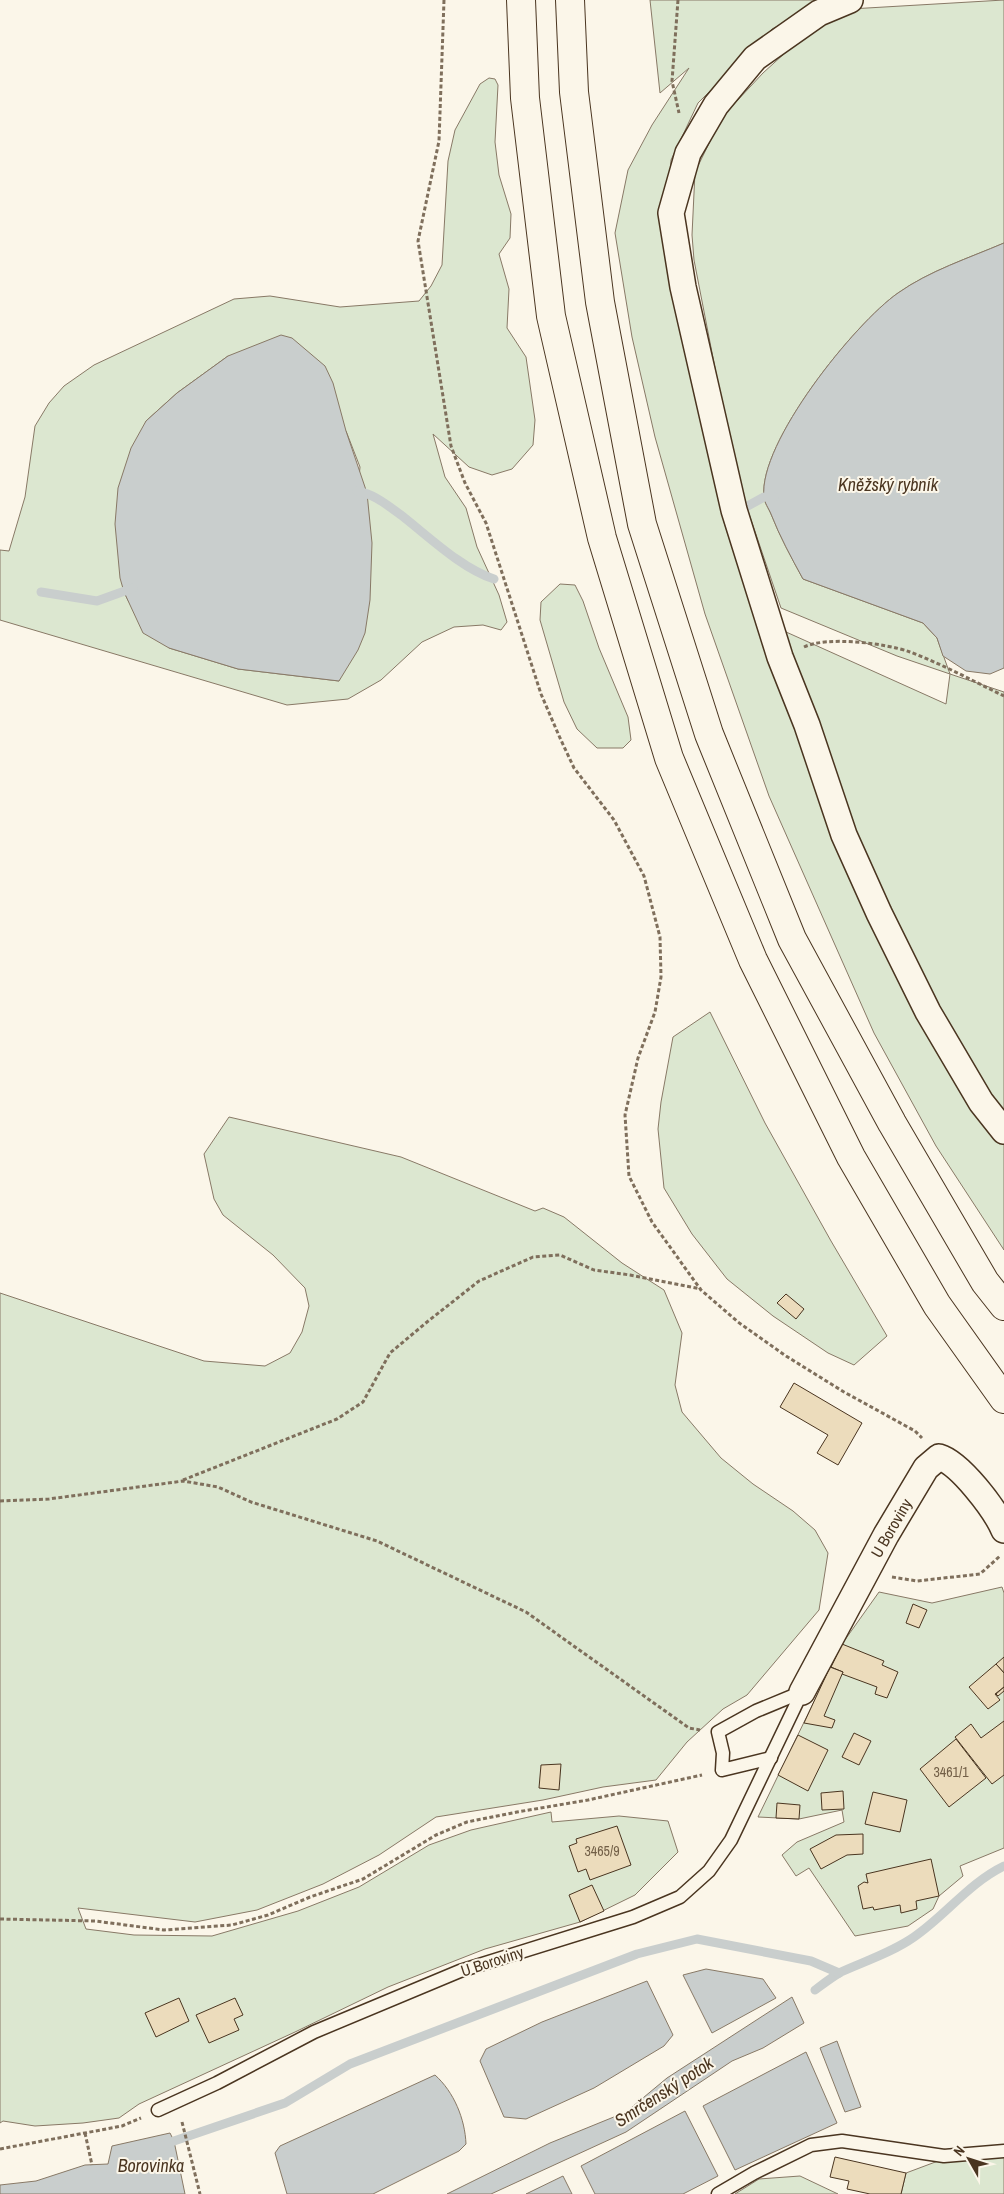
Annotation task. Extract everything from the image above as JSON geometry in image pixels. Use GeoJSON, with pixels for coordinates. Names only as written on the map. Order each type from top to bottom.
{"type":"FeatureCollection","features":[{"type":"Feature","properties":{"kind":"highway"},"geometry":{"type":"LineString","coordinates":[[521,0],[525,98],[551,316],[602,538],[669,758],[754,960],[851,1157],[937,1305],[1004,1399]]}},
{"type":"Feature","properties":{"kind":"highway"},"geometry":{"type":"LineString","coordinates":[[570,0],[574,92],[600,302],[609,350],[642,524],[709,734],[792,939],[892,1124],[986,1282],[1004,1306]]}},
{"type":"Feature","properties":{"kind":"street"},"geometry":{"type":"LineString","coordinates":[[850,0],[819,13],[755,58],[716,106],[688,153],[672,213],[683,287],[734,510],[780,657],[844,835],[879,913],[928,1012],[981,1102],[1004,1131]]}},
{"type":"Feature","properties":{"kind":"street"},"geometry":{"type":"LineString","coordinates":[[939,1457],[946,1459],[986,1501],[1004,1530]]}},
{"type":"Feature","properties":{"kind":"street","name":"U Boroviny"},"geometry":{"type":"LineString","coordinates":[[802,1692],[864,1576],[926,1468],[939,1457]]}},
{"type":"Feature","properties":{"kind":"lane"},"geometry":{"type":"LineString","coordinates":[[771,1758],[722,1770],[723,1752],[718,1732],[756,1711],[802,1692]]}},
{"type":"Feature","properties":{"kind":"lane","name":"U Boroviny"},"geometry":{"type":"LineString","coordinates":[[158,2110],[217,2083],[314,2032],[460,1971],[634,1917],[680,1896],[709,1871],[731,1840],[802,1692]]}},
{"type":"Feature","properties":{"kind":"lane"},"geometry":{"type":"LineString","coordinates":[[718,2194],[754,2173],[810,2145],[842,2141],[944,2156],[1004,2151]]}},
{"type":"Feature","properties":{"kind":"path"},"geometry":{"type":"LineString","coordinates":[[444,0],[439,140],[418,241],[452,446],[465,483],[486,523],[541,694],[574,768],[614,820],[644,876],[660,937],[661,977],[655,1012],[638,1058],[625,1115],[629,1176],[652,1222],[701,1290],[738,1322],[786,1356],[844,1392],[915,1431],[939,1457]]}},
{"type":"Feature","properties":{"kind":"path"},"geometry":{"type":"LineString","coordinates":[[678,0],[672,81],[688,153]]}},
{"type":"Feature","properties":{"kind":"path"},"geometry":{"type":"LineString","coordinates":[[780,657],[814,642],[855,642],[908,651],[1004,696]]}},
{"type":"Feature","properties":{"kind":"path"},"geometry":{"type":"LineString","coordinates":[[0,1501],[49,1499],[183,1481],[337,1419],[363,1402],[390,1353],[427,1322],[480,1281],[533,1257],[560,1255],[594,1270],[658,1280],[701,1290]]}},
{"type":"Feature","properties":{"kind":"path"},"geometry":{"type":"LineString","coordinates":[[183,1481],[218,1487],[251,1502],[377,1541],[526,1612],[689,1728],[718,1732]]}},
{"type":"Feature","properties":{"kind":"path"},"geometry":{"type":"LineString","coordinates":[[864,1576],[890,1576],[917,1581],[980,1574],[997,1557],[1004,1554]]}},
{"type":"Feature","properties":{"kind":"path"},"geometry":{"type":"LineString","coordinates":[[0,1919],[95,1921],[164,1930],[232,1925],[268,1915],[310,1896],[363,1879],[436,1835],[467,1822],[588,1800],[722,1770]]}},
{"type":"Feature","properties":{"kind":"path"},"geometry":{"type":"LineString","coordinates":[[0,2149],[122,2126],[158,2110]]}},
{"type":"Feature","properties":{"kind":"path"},"geometry":{"type":"LineString","coordinates":[[184,2127],[200,2194]]}},
{"type":"Feature","properties":{"kind":"path"},"geometry":{"type":"LineString","coordinates":[[85,2133],[92,2165]]}},
{"type":"Feature","properties":{"kind":"green space"},"geometry":{"type":"Polygon","coordinates":[[[650,0],[828,0],[772,29],[698,103],[671,160],[665,251],[724,522],[755,618],[946,704],[950,674],[1004,692],[1004,1250],[936,1146],[874,1033],[769,796],[705,614],[655,437],[632,337],[615,233],[628,170],[652,125],[689,68],[660,93],[650,0]]]}},
{"type":"Feature","properties":{"kind":"green space"},"geometry":{"type":"Polygon","coordinates":[[[1004,0],[1004,243],[950,265],[910,285],[880,308],[858,330],[835,356],[792,417],[776,447],[766,474],[764,497],[782,539],[803,579],[923,623],[937,638],[950,674],[897,656],[781,608],[747,508],[728,435],[694,260],[692,235],[695,172],[722,117],[763,73],[797,42],[850,9],[1004,0]]]}},
{"type":"Feature","properties":{"kind":"green space"},"geometry":{"type":"Polygon","coordinates":[[[489,78],[495,79],[498,85],[495,142],[499,175],[511,214],[510,238],[499,254],[509,289],[507,328],[526,357],[535,420],[533,445],[512,469],[492,475],[469,467],[433,434],[445,477],[466,508],[477,547],[499,595],[507,622],[501,630],[483,625],[454,627],[422,642],[381,680],[348,699],[287,705],[0,620],[0,550],[9,551],[25,497],[35,426],[49,403],[64,386],[94,365],[234,299],[270,296],[340,307],[419,301],[431,286],[442,265],[448,161],[455,130],[480,84],[489,78]],[[228,356],[177,393],[146,421],[124,592],[129,602],[169,648],[238,669],[339,681],[360,467],[346,431],[228,356]]]}},
{"type":"Feature","properties":{"kind":"green space"},"geometry":{"type":"Polygon","coordinates":[[[560,584],[575,585],[628,717],[631,740],[623,748],[597,748],[577,729],[564,702],[540,620],[541,602],[560,584]]]}},
{"type":"Feature","properties":{"kind":"green space"},"geometry":{"type":"Polygon","coordinates":[[[710,1012],[765,1123],[887,1336],[854,1365],[828,1353],[773,1316],[727,1279],[692,1234],[664,1188],[658,1129],[673,1037],[710,1012]]]}},
{"type":"Feature","properties":{"kind":"green space"},"geometry":{"type":"Polygon","coordinates":[[[229,1117],[401,1157],[535,1211],[543,1208],[564,1217],[622,1263],[664,1290],[682,1333],[675,1385],[682,1412],[721,1458],[753,1484],[793,1511],[815,1530],[828,1553],[819,1610],[747,1695],[723,1709],[687,1742],[656,1780],[603,1787],[543,1800],[436,1817],[379,1855],[323,1884],[257,1910],[195,1922],[78,1908],[86,1929],[134,1935],[212,1936],[298,1911],[359,1887],[429,1845],[471,1830],[551,1812],[552,1822],[619,1816],[668,1821],[678,1852],[635,1895],[580,1922],[485,1949],[388,1987],[139,2104],[119,2118],[83,2123],[35,2126],[3,2121],[0,2123],[0,1293],[204,1361],[265,1366],[290,1353],[302,1332],[309,1306],[305,1288],[273,1255],[223,1215],[214,1199],[204,1154],[229,1117]]]}},
{"type":"Feature","properties":{"kind":"green space"},"geometry":{"type":"Polygon","coordinates":[[[1002,1587],[1004,1593],[1004,1848],[960,1866],[963,1876],[939,1896],[933,1909],[908,1926],[855,1936],[809,1868],[796,1876],[782,1855],[797,1842],[844,1822],[842,1810],[799,1819],[758,1817],[842,1644],[879,1592],[932,1603],[1002,1587]]]}},
{"type":"Feature","properties":{"kind":"green space"},"geometry":{"type":"Polygon","coordinates":[[[1004,2157],[1004,2194],[901,2194],[906,2173],[946,2158],[1004,2157]]]}},
{"type":"Feature","properties":{"kind":"green space"},"geometry":{"type":"Polygon","coordinates":[[[800,2176],[838,2194],[735,2194],[759,2179],[800,2176]]]}},
{"type":"Feature","properties":{"kind":"water","name":"Kněžský rybník"},"geometry":{"type":"Polygon","coordinates":[[[1004,243],[1004,668],[990,674],[966,671],[943,656],[937,638],[923,623],[803,579],[782,539],[764,497],[766,474],[776,447],[792,417],[835,356],[858,330],[880,308],[910,285],[950,265],[1004,243]]]}},
{"type":"Feature","properties":{"kind":"water"},"geometry":{"type":"Polygon","coordinates":[[[281,335],[292,338],[325,366],[333,383],[346,431],[367,493],[372,543],[370,600],[365,633],[358,650],[339,681],[238,669],[169,648],[143,633],[124,592],[120,578],[115,524],[118,488],[131,448],[146,421],[177,393],[228,356],[281,335]]]}},
{"type":"Feature","properties":{"kind":"water"},"geometry":{"type":"Polygon","coordinates":[[[706,1969],[763,1979],[776,1998],[712,2033],[683,1975],[706,1969]]]}},
{"type":"Feature","properties":{"kind":"water"},"geometry":{"type":"Polygon","coordinates":[[[647,1981],[673,2035],[664,2046],[594,2088],[526,2119],[504,2117],[480,2061],[486,2049],[542,2022],[647,1981]]]}},
{"type":"Feature","properties":{"kind":"water"},"geometry":{"type":"Polygon","coordinates":[[[792,1997],[804,2023],[763,2048],[732,2061],[626,2132],[491,2194],[447,2194],[550,2143],[626,2112],[667,2078],[792,1997]]]}},
{"type":"Feature","properties":{"kind":"water"},"geometry":{"type":"Polygon","coordinates":[[[837,2041],[861,2107],[845,2112],[820,2048],[837,2041]]]}},
{"type":"Feature","properties":{"kind":"water"},"geometry":{"type":"Polygon","coordinates":[[[806,2052],[837,2123],[735,2170],[703,2106],[806,2052]]]}},
{"type":"Feature","properties":{"kind":"water"},"geometry":{"type":"Polygon","coordinates":[[[435,2075],[448,2089],[461,2116],[466,2144],[459,2151],[373,2194],[287,2194],[275,2153],[280,2146],[435,2075]]]}},
{"type":"Feature","properties":{"kind":"water"},"geometry":{"type":"Polygon","coordinates":[[[685,2111],[718,2176],[683,2194],[595,2194],[581,2166],[685,2111]]]}},
{"type":"Feature","properties":{"kind":"water","name":"Borovinka"},"geometry":{"type":"Polygon","coordinates":[[[170,2133],[174,2141],[185,2194],[0,2194],[0,2185],[36,2181],[85,2165],[108,2164],[112,2146],[170,2133]]]}},
{"type":"Feature","properties":{"kind":"water"},"geometry":{"type":"Polygon","coordinates":[[[563,2176],[572,2194],[526,2194],[563,2176]]]}},
{"type":"Feature","properties":{"kind":"building"},"geometry":{"type":"Polygon","coordinates":[[[786,1294],[804,1309],[796,1319],[777,1303],[786,1294]]]}},
{"type":"Feature","properties":{"kind":"building"},"geometry":{"type":"Polygon","coordinates":[[[794,1383],[862,1423],[838,1465],[817,1453],[828,1435],[780,1407],[794,1383]]]}},
{"type":"Feature","properties":{"kind":"building"},"geometry":{"type":"Polygon","coordinates":[[[913,1604],[927,1610],[919,1628],[906,1623],[913,1604]]]}},
{"type":"Feature","properties":{"kind":"building"},"geometry":{"type":"Polygon","coordinates":[[[842,1644],[884,1661],[882,1665],[898,1672],[887,1698],[875,1694],[877,1687],[842,1674],[843,1672],[831,1667],[842,1644]]]}},
{"type":"Feature","properties":{"kind":"building"},"geometry":{"type":"Polygon","coordinates":[[[1004,1657],[1004,1673],[996,1664],[1004,1657]]]}},
{"type":"Feature","properties":{"kind":"building"},"geometry":{"type":"Polygon","coordinates":[[[996,1664],[1004,1673],[1004,1687],[995,1694],[1000,1700],[988,1709],[969,1687],[996,1664]]]}},
{"type":"Feature","properties":{"kind":"building"},"geometry":{"type":"Polygon","coordinates":[[[830,1667],[843,1672],[824,1716],[835,1720],[832,1728],[804,1723],[830,1667]]]}},
{"type":"Feature","properties":{"kind":"building"},"geometry":{"type":"Polygon","coordinates":[[[1004,1687],[1004,1691],[998,1696],[996,1694],[1004,1687]]]}},
{"type":"Feature","properties":{"kind":"building"},"geometry":{"type":"Polygon","coordinates":[[[1004,1721],[1004,1775],[992,1784],[955,1737],[971,1724],[981,1738],[1004,1721]]]}},
{"type":"Feature","properties":{"kind":"building"},"geometry":{"type":"Polygon","coordinates":[[[854,1733],[871,1741],[859,1765],[842,1757],[854,1733]]]}},
{"type":"Feature","properties":{"kind":"building"},"geometry":{"type":"Polygon","coordinates":[[[798,1735],[828,1750],[808,1791],[778,1775],[798,1735]]]}},
{"type":"Feature","properties":{"kind":"building"},"geometry":{"type":"Polygon","coordinates":[[[956,1739],[986,1778],[949,1807],[920,1769],[956,1739]]]}},
{"type":"Feature","properties":{"kind":"building"},"geometry":{"type":"Polygon","coordinates":[[[561,1764],[559,1790],[539,1788],[541,1765],[561,1764]]]}},
{"type":"Feature","properties":{"kind":"building"},"geometry":{"type":"Polygon","coordinates":[[[843,1791],[844,1809],[822,1810],[821,1793],[843,1791]]]}},
{"type":"Feature","properties":{"kind":"building"},"geometry":{"type":"Polygon","coordinates":[[[873,1792],[907,1800],[900,1832],[865,1824],[873,1792]]]}},
{"type":"Feature","properties":{"kind":"building"},"geometry":{"type":"Polygon","coordinates":[[[777,1803],[800,1805],[799,1819],[776,1818],[777,1803]]]}},
{"type":"Feature","properties":{"kind":"building"},"geometry":{"type":"Polygon","coordinates":[[[617,1826],[631,1865],[590,1880],[586,1869],[578,1872],[569,1846],[577,1843],[576,1839],[617,1826]]]}},
{"type":"Feature","properties":{"kind":"building"},"geometry":{"type":"Polygon","coordinates":[[[863,1834],[863,1854],[847,1855],[821,1869],[810,1849],[836,1835],[863,1834]]]}},
{"type":"Feature","properties":{"kind":"building"},"geometry":{"type":"Polygon","coordinates":[[[931,1859],[939,1896],[916,1901],[917,1909],[901,1913],[900,1905],[874,1910],[873,1907],[863,1909],[858,1886],[864,1882],[868,1883],[866,1874],[931,1859]]]}},
{"type":"Feature","properties":{"kind":"building"},"geometry":{"type":"Polygon","coordinates":[[[592,1885],[604,1911],[580,1922],[569,1895],[592,1885]]]}},
{"type":"Feature","properties":{"kind":"building"},"geometry":{"type":"Polygon","coordinates":[[[179,1998],[189,2021],[156,2037],[145,2013],[179,1998]]]}},
{"type":"Feature","properties":{"kind":"building"},"geometry":{"type":"Polygon","coordinates":[[[235,1998],[243,2015],[234,2019],[239,2030],[209,2043],[196,2015],[235,1998]]]}},
{"type":"Feature","properties":{"kind":"building"},"geometry":{"type":"Polygon","coordinates":[[[835,2157],[906,2173],[901,2194],[870,2194],[847,2189],[849,2181],[830,2177],[835,2157]]]}},
{"type":"Feature","properties":{"kind":"waterway"},"geometry":{"type":"LineString","coordinates":[[357,491],[380,500],[458,560],[494,579]]}},
{"type":"Feature","properties":{"kind":"waterway"},"geometry":{"type":"LineString","coordinates":[[744,508],[764,497],[774,497]]}},
{"type":"Feature","properties":{"kind":"waterway"},"geometry":{"type":"LineString","coordinates":[[41,592],[97,601],[133,588]]}},
{"type":"Feature","properties":{"kind":"waterway","name":"Smrčenský potok"},"geometry":{"type":"LineString","coordinates":[[815,1990],[841,1972],[905,1943],[937,1919],[980,1881],[1004,1866]]}},
{"type":"Feature","properties":{"kind":"waterway"},"geometry":{"type":"LineString","coordinates":[[174,2141],[285,2103],[350,2064],[637,1954],[697,1939],[811,1961],[839,1973]]}}]}
